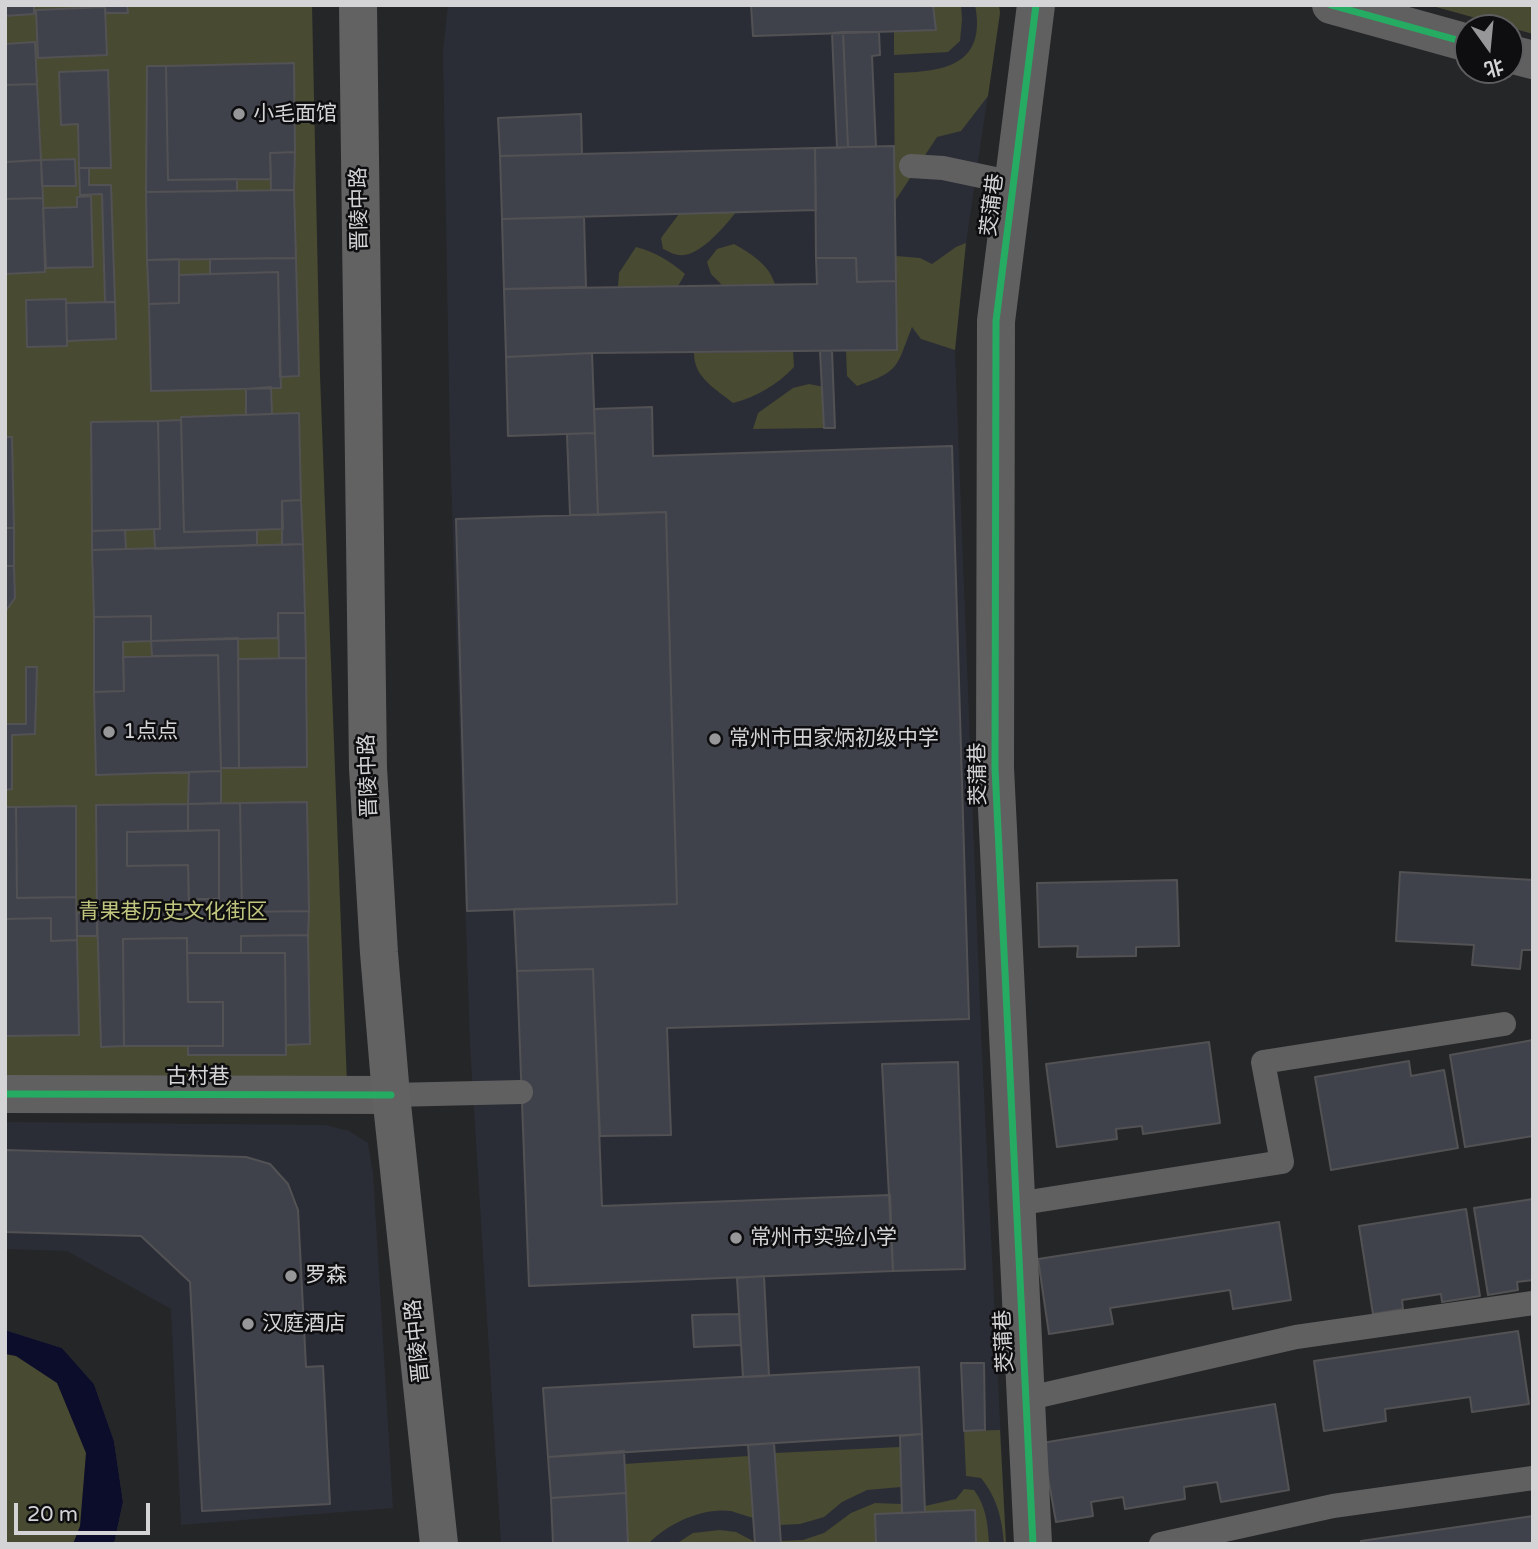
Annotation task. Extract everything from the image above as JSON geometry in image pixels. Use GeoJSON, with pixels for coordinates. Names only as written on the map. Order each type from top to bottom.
{"type":"FeatureCollection","features":[{"type":"Feature","properties":{"kind":"main road","name":"晋陵中路"},"geometry":{"type":"LineString","coordinates":[[358,5],[368,768],[391,1094],[439,1544]]}},
{"type":"Feature","properties":{"kind":"street","name":"茭蒲巷"},"geometry":{"type":"LineString","coordinates":[[1032,1544],[995,768],[996,321],[1036,5]]}},
{"type":"Feature","properties":{"kind":"street"},"geometry":{"type":"LineString","coordinates":[[1331,5],[1454,39]]}},
{"type":"Feature","properties":{"kind":"street","name":"古村巷"},"geometry":{"type":"LineString","coordinates":[[5,1094],[391,1094]]}},
{"type":"Feature","properties":{"kind":"lane"},"geometry":{"type":"LineString","coordinates":[[911,166],[943,168],[1014,183]]}},
{"type":"Feature","properties":{"kind":"lane"},"geometry":{"type":"LineString","coordinates":[[1016,1204],[1282,1162],[1263,1062],[1504,1024]]}},
{"type":"Feature","properties":{"kind":"lane"},"geometry":{"type":"LineString","coordinates":[[391,1094],[521,1092]]}},
{"type":"Feature","properties":{"kind":"lane"},"geometry":{"type":"LineString","coordinates":[[1026,1399],[1296,1337],[1533,1303]]}},
{"type":"Feature","properties":{"kind":"lane"},"geometry":{"type":"LineString","coordinates":[[1161,1544],[1333,1506],[1533,1478]]}},
{"type":"Feature","properties":{"kind":"shaded area","name":"常州市田家炳初级中学"},"geometry":{"type":"Polygon","coordinates":[[[448,5],[999,5],[966,243],[955,351],[981,1031],[1006,1544],[501,1544],[470,1045],[450,447],[443,51],[448,5]]]}},
{"type":"Feature","properties":{"kind":"shaded area"},"geometry":{"type":"Polygon","coordinates":[[[5,1122],[325,1125],[349,1131],[368,1143],[373,1173],[393,1508],[181,1525],[171,1309],[67,1251],[5,1249],[5,1122]]]}},
{"type":"Feature","properties":{"kind":"green space","name":"青果巷历史文化街区"},"geometry":{"type":"Polygon","coordinates":[[[5,5],[312,5],[320,375],[347,1084],[5,1076],[5,5]]]}},
{"type":"Feature","properties":{"kind":"green space"},"geometry":{"type":"Polygon","coordinates":[[[933,5],[961,5],[960,41],[948,52],[894,55],[894,32],[935,30],[933,5]]]}},
{"type":"Feature","properties":{"kind":"green space"},"geometry":{"type":"Polygon","coordinates":[[[975,5],[999,5],[988,96],[961,131],[937,137],[895,201],[894,73],[929,71],[944,67],[957,62],[968,53],[977,25],[975,5]]]}},
{"type":"Feature","properties":{"kind":"green space"},"geometry":{"type":"Polygon","coordinates":[[[1429,5],[1533,5],[1533,34],[1524,31],[1524,14],[1461,14],[1429,5]]]}},
{"type":"Feature","properties":{"kind":"green space"},"geometry":{"type":"Polygon","coordinates":[[[736,212],[711,240],[695,252],[679,255],[663,249],[661,238],[679,214],[736,212]]]}},
{"type":"Feature","properties":{"kind":"green space"},"geometry":{"type":"Polygon","coordinates":[[[966,243],[955,350],[921,339],[912,327],[895,366],[882,376],[857,386],[847,376],[846,350],[897,349],[896,256],[920,258],[932,264],[966,243]]]}},
{"type":"Feature","properties":{"kind":"green space"},"geometry":{"type":"Polygon","coordinates":[[[734,244],[764,265],[775,284],[722,285],[711,274],[707,262],[717,249],[734,244]]]}},
{"type":"Feature","properties":{"kind":"green space"},"geometry":{"type":"Polygon","coordinates":[[[636,247],[662,258],[685,274],[678,286],[618,286],[619,273],[636,247]]]}},
{"type":"Feature","properties":{"kind":"green space"},"geometry":{"type":"Polygon","coordinates":[[[793,351],[794,367],[781,379],[766,390],[733,403],[702,376],[694,353],[793,351]]]}},
{"type":"Feature","properties":{"kind":"green space"},"geometry":{"type":"Polygon","coordinates":[[[809,384],[824,387],[824,428],[753,429],[758,413],[793,388],[809,384]]]}},
{"type":"Feature","properties":{"kind":"green space"},"geometry":{"type":"Polygon","coordinates":[[[5,1330],[62,1348],[94,1384],[114,1441],[123,1502],[114,1544],[5,1544],[5,1330]]]}},
{"type":"Feature","properties":{"kind":"green space"},"geometry":{"type":"Polygon","coordinates":[[[1000,1430],[1006,1544],[998,1509],[991,1493],[981,1478],[966,1476],[964,1431],[1000,1430]]]}},
{"type":"Feature","properties":{"kind":"green space"},"geometry":{"type":"Polygon","coordinates":[[[900,1447],[901,1487],[867,1490],[842,1502],[824,1517],[800,1524],[780,1525],[775,1453],[900,1447]]]}},
{"type":"Feature","properties":{"kind":"green space"},"geometry":{"type":"Polygon","coordinates":[[[749,1456],[753,1518],[720,1510],[697,1514],[665,1530],[648,1544],[628,1544],[624,1464],[749,1456]]]}},
{"type":"Feature","properties":{"kind":"green space"},"geometry":{"type":"Polygon","coordinates":[[[964,1489],[974,1490],[981,1502],[987,1522],[989,1544],[976,1544],[975,1511],[925,1512],[925,1506],[956,1499],[964,1489]]]}},
{"type":"Feature","properties":{"kind":"green space"},"geometry":{"type":"Polygon","coordinates":[[[875,1503],[902,1504],[902,1513],[875,1514],[876,1544],[781,1544],[781,1541],[803,1540],[824,1533],[851,1513],[875,1503]]]}},
{"type":"Feature","properties":{"kind":"green space"},"geometry":{"type":"Polygon","coordinates":[[[720,1530],[736,1532],[755,1544],[676,1544],[693,1533],[720,1530]]]}},
{"type":"Feature","properties":{"kind":"water"},"geometry":{"type":"Polygon","coordinates":[[[5,1330],[62,1348],[94,1384],[114,1441],[123,1502],[114,1544],[73,1544],[80,1526],[86,1453],[57,1383],[16,1356],[5,1354],[5,1330]]]}},
{"type":"Feature","properties":{"kind":"building"},"geometry":{"type":"Polygon","coordinates":[[[5,5],[34,5],[34,14],[5,16],[5,5]]]}},
{"type":"Feature","properties":{"kind":"building"},"geometry":{"type":"Polygon","coordinates":[[[105,5],[127,5],[128,13],[105,13],[105,5]]]}},
{"type":"Feature","properties":{"kind":"building"},"geometry":{"type":"Polygon","coordinates":[[[751,5],[933,5],[936,30],[753,36],[751,5]]]}},
{"type":"Feature","properties":{"kind":"building"},"geometry":{"type":"Polygon","coordinates":[[[105,7],[107,55],[38,58],[36,10],[105,7]]]}},
{"type":"Feature","properties":{"kind":"building"},"geometry":{"type":"Polygon","coordinates":[[[843,32],[848,147],[837,148],[832,33],[843,32]]]}},
{"type":"Feature","properties":{"kind":"building"},"geometry":{"type":"Polygon","coordinates":[[[843,32],[879,32],[880,55],[872,56],[876,147],[848,147],[843,32]]]}},
{"type":"Feature","properties":{"kind":"building"},"geometry":{"type":"Polygon","coordinates":[[[35,42],[37,84],[5,85],[5,44],[35,42]]]}},
{"type":"Feature","properties":{"kind":"building"},"geometry":{"type":"Polygon","coordinates":[[[294,63],[295,152],[270,153],[271,179],[168,180],[166,66],[294,63]]]}},
{"type":"Feature","properties":{"kind":"building"},"geometry":{"type":"Polygon","coordinates":[[[147,66],[166,66],[168,180],[237,179],[237,191],[146,192],[147,66]]]}},
{"type":"Feature","properties":{"kind":"building"},"geometry":{"type":"Polygon","coordinates":[[[108,70],[111,168],[79,168],[78,124],[61,125],[59,72],[108,70]]]}},
{"type":"Feature","properties":{"kind":"building"},"geometry":{"type":"Polygon","coordinates":[[[37,84],[41,160],[5,162],[5,85],[37,84]]]}},
{"type":"Feature","properties":{"kind":"building"},"geometry":{"type":"Polygon","coordinates":[[[581,114],[582,154],[500,156],[498,118],[581,114]]]}},
{"type":"Feature","properties":{"kind":"building"},"geometry":{"type":"Polygon","coordinates":[[[894,146],[896,281],[857,282],[856,258],[816,258],[815,148],[894,146]]]}},
{"type":"Feature","properties":{"kind":"building"},"geometry":{"type":"Polygon","coordinates":[[[815,148],[816,210],[502,219],[500,156],[815,148]]]}},
{"type":"Feature","properties":{"kind":"building"},"geometry":{"type":"Polygon","coordinates":[[[295,152],[294,190],[271,190],[270,153],[295,152]]]}},
{"type":"Feature","properties":{"kind":"building"},"geometry":{"type":"Polygon","coordinates":[[[75,159],[76,186],[42,186],[41,160],[75,159]]]}},
{"type":"Feature","properties":{"kind":"building"},"geometry":{"type":"Polygon","coordinates":[[[41,160],[43,198],[5,199],[5,162],[41,160]]]}},
{"type":"Feature","properties":{"kind":"building"},"geometry":{"type":"Polygon","coordinates":[[[79,168],[89,168],[89,185],[111,185],[115,302],[105,302],[102,194],[80,195],[79,168]]]}},
{"type":"Feature","properties":{"kind":"building"},"geometry":{"type":"Polygon","coordinates":[[[294,190],[296,258],[147,260],[146,192],[294,190]]]}},
{"type":"Feature","properties":{"kind":"building"},"geometry":{"type":"Polygon","coordinates":[[[91,196],[93,267],[46,268],[43,208],[77,207],[77,197],[91,196]]]}},
{"type":"Feature","properties":{"kind":"building"},"geometry":{"type":"Polygon","coordinates":[[[43,198],[45,272],[5,274],[5,199],[43,198]]]}},
{"type":"Feature","properties":{"kind":"building"},"geometry":{"type":"Polygon","coordinates":[[[584,217],[586,287],[504,289],[502,219],[584,217]]]}},
{"type":"Feature","properties":{"kind":"building"},"geometry":{"type":"Polygon","coordinates":[[[296,258],[299,376],[280,377],[278,272],[210,274],[210,259],[296,258]]]}},
{"type":"Feature","properties":{"kind":"building"},"geometry":{"type":"Polygon","coordinates":[[[816,258],[856,258],[857,282],[896,281],[897,350],[592,353],[506,357],[504,289],[817,284],[816,258]]]}},
{"type":"Feature","properties":{"kind":"building"},"geometry":{"type":"Polygon","coordinates":[[[179,259],[179,303],[149,304],[147,260],[179,259]]]}},
{"type":"Feature","properties":{"kind":"building"},"geometry":{"type":"Polygon","coordinates":[[[278,272],[281,388],[151,391],[149,304],[179,303],[179,275],[278,272]]]}},
{"type":"Feature","properties":{"kind":"building"},"geometry":{"type":"Polygon","coordinates":[[[66,299],[67,346],[27,347],[26,300],[66,299]]]}},
{"type":"Feature","properties":{"kind":"building"},"geometry":{"type":"Polygon","coordinates":[[[115,302],[116,339],[67,341],[66,303],[115,302]]]}},
{"type":"Feature","properties":{"kind":"building"},"geometry":{"type":"Polygon","coordinates":[[[820,351],[832,351],[835,428],[824,428],[820,351]]]}},
{"type":"Feature","properties":{"kind":"building"},"geometry":{"type":"Polygon","coordinates":[[[592,353],[595,433],[508,436],[506,357],[592,353]]]}},
{"type":"Feature","properties":{"kind":"building"},"geometry":{"type":"Polygon","coordinates":[[[271,387],[272,414],[246,415],[246,389],[271,387]]]}},
{"type":"Feature","properties":{"kind":"building"},"geometry":{"type":"Polygon","coordinates":[[[652,407],[653,456],[952,446],[969,1019],[667,1028],[671,1135],[600,1136],[593,969],[517,971],[514,909],[677,904],[666,512],[598,515],[594,409],[652,407]]]}},
{"type":"Feature","properties":{"kind":"building"},"geometry":{"type":"Polygon","coordinates":[[[299,413],[301,500],[282,501],[283,529],[184,532],[181,417],[299,413]]]}},
{"type":"Feature","properties":{"kind":"building"},"geometry":{"type":"Polygon","coordinates":[[[181,420],[184,532],[257,530],[257,545],[155,549],[154,529],[160,529],[158,421],[181,420]]]}},
{"type":"Feature","properties":{"kind":"building"},"geometry":{"type":"Polygon","coordinates":[[[158,421],[160,529],[92,531],[91,422],[158,421]]]}},
{"type":"Feature","properties":{"kind":"building"},"geometry":{"type":"Polygon","coordinates":[[[595,433],[598,515],[570,515],[567,434],[595,433]]]}},
{"type":"Feature","properties":{"kind":"building"},"geometry":{"type":"Polygon","coordinates":[[[5,437],[12,437],[14,528],[5,528],[5,437]]]}},
{"type":"Feature","properties":{"kind":"building"},"geometry":{"type":"Polygon","coordinates":[[[301,500],[303,544],[282,545],[282,501],[301,500]]]}},
{"type":"Feature","properties":{"kind":"building"},"geometry":{"type":"Polygon","coordinates":[[[666,512],[677,904],[467,911],[456,519],[666,512]]]}},
{"type":"Feature","properties":{"kind":"building"},"geometry":{"type":"Polygon","coordinates":[[[5,528],[14,528],[14,566],[5,566],[5,528]]]}},
{"type":"Feature","properties":{"kind":"building"},"geometry":{"type":"Polygon","coordinates":[[[125,530],[126,549],[92,550],[92,531],[125,530]]]}},
{"type":"Feature","properties":{"kind":"building"},"geometry":{"type":"Polygon","coordinates":[[[303,544],[305,613],[278,613],[278,638],[151,641],[151,616],[94,617],[92,550],[303,544]]]}},
{"type":"Feature","properties":{"kind":"building"},"geometry":{"type":"Polygon","coordinates":[[[5,566],[14,566],[15,598],[5,612],[5,566]]]}},
{"type":"Feature","properties":{"kind":"building"},"geometry":{"type":"Polygon","coordinates":[[[278,613],[305,613],[306,658],[279,658],[278,613]]]}},
{"type":"Feature","properties":{"kind":"building"},"geometry":{"type":"Polygon","coordinates":[[[151,616],[151,641],[123,642],[124,691],[94,692],[94,617],[151,616]]]}},
{"type":"Feature","properties":{"kind":"building"},"geometry":{"type":"Polygon","coordinates":[[[238,638],[239,768],[221,768],[218,655],[152,656],[151,641],[238,638]]]}},
{"type":"Feature","properties":{"kind":"building"},"geometry":{"type":"Polygon","coordinates":[[[218,655],[221,771],[96,775],[94,692],[124,691],[123,657],[218,655]]]}},
{"type":"Feature","properties":{"kind":"building"},"geometry":{"type":"Polygon","coordinates":[[[306,658],[307,767],[239,768],[238,659],[306,658]]]}},
{"type":"Feature","properties":{"kind":"building"},"geometry":{"type":"Polygon","coordinates":[[[26,667],[37,667],[35,734],[12,735],[12,789],[5,790],[5,724],[26,724],[26,667]]]}},
{"type":"Feature","properties":{"kind":"building"},"geometry":{"type":"Polygon","coordinates":[[[221,771],[221,803],[188,804],[189,772],[221,771]]]}},
{"type":"Feature","properties":{"kind":"building"},"geometry":{"type":"Polygon","coordinates":[[[307,802],[309,911],[242,912],[240,803],[307,802]]]}},
{"type":"Feature","properties":{"kind":"building"},"geometry":{"type":"Polygon","coordinates":[[[240,803],[242,912],[309,911],[308,935],[241,936],[241,953],[187,953],[187,938],[123,939],[124,1046],[101,1047],[97,913],[189,912],[189,899],[219,899],[219,830],[188,831],[188,804],[240,803]]]}},
{"type":"Feature","properties":{"kind":"building"},"geometry":{"type":"Polygon","coordinates":[[[188,804],[188,831],[127,832],[127,866],[188,865],[189,912],[97,913],[96,805],[188,804]]]}},
{"type":"Feature","properties":{"kind":"building"},"geometry":{"type":"Polygon","coordinates":[[[76,806],[76,897],[17,898],[16,807],[76,806]]]}},
{"type":"Feature","properties":{"kind":"building"},"geometry":{"type":"Polygon","coordinates":[[[5,807],[16,807],[17,898],[76,897],[77,940],[51,941],[51,918],[5,919],[5,807]]]}},
{"type":"Feature","properties":{"kind":"building"},"geometry":{"type":"Polygon","coordinates":[[[219,830],[219,899],[189,899],[188,865],[127,866],[127,832],[219,830]]]}},
{"type":"Feature","properties":{"kind":"building"},"geometry":{"type":"Polygon","coordinates":[[[1400,872],[1533,880],[1533,950],[1522,950],[1520,969],[1472,965],[1474,945],[1396,941],[1400,872]]]}},
{"type":"Feature","properties":{"kind":"building"},"geometry":{"type":"Polygon","coordinates":[[[1177,880],[1179,946],[1136,947],[1136,956],[1077,957],[1078,946],[1039,947],[1037,883],[1177,880]]]}},
{"type":"Feature","properties":{"kind":"building"},"geometry":{"type":"Polygon","coordinates":[[[77,913],[97,913],[97,936],[77,936],[77,913]]]}},
{"type":"Feature","properties":{"kind":"building"},"geometry":{"type":"Polygon","coordinates":[[[51,918],[51,941],[77,940],[79,1035],[5,1036],[5,919],[51,918]]]}},
{"type":"Feature","properties":{"kind":"building"},"geometry":{"type":"Polygon","coordinates":[[[308,935],[310,1044],[286,1045],[285,953],[241,953],[241,936],[308,935]]]}},
{"type":"Feature","properties":{"kind":"building"},"geometry":{"type":"Polygon","coordinates":[[[187,938],[188,1002],[223,1002],[223,1046],[124,1046],[123,939],[187,938]]]}},
{"type":"Feature","properties":{"kind":"building"},"geometry":{"type":"Polygon","coordinates":[[[187,953],[285,953],[286,1055],[188,1055],[188,1046],[223,1046],[223,1002],[188,1002],[187,953]]]}},
{"type":"Feature","properties":{"kind":"building"},"geometry":{"type":"Polygon","coordinates":[[[593,969],[602,1206],[890,1195],[893,1271],[529,1286],[517,971],[593,969]]]}},
{"type":"Feature","properties":{"kind":"building"},"geometry":{"type":"Polygon","coordinates":[[[1533,1040],[1533,1136],[1465,1147],[1450,1055],[1533,1040]]]}},
{"type":"Feature","properties":{"kind":"building"},"geometry":{"type":"Polygon","coordinates":[[[1209,1042],[1220,1123],[1143,1134],[1142,1126],[1116,1129],[1117,1139],[1057,1147],[1046,1064],[1209,1042]]]}},
{"type":"Feature","properties":{"kind":"building"},"geometry":{"type":"Polygon","coordinates":[[[1409,1061],[1411,1076],[1444,1070],[1458,1148],[1331,1170],[1315,1077],[1409,1061]]]}},
{"type":"Feature","properties":{"kind":"building"},"geometry":{"type":"Polygon","coordinates":[[[958,1062],[965,1269],[893,1271],[882,1064],[958,1062]]]}},
{"type":"Feature","properties":{"kind":"building","name":"汉庭酒店"},"geometry":{"type":"Polygon","coordinates":[[[5,1150],[246,1157],[270,1164],[288,1184],[298,1210],[306,1367],[323,1366],[330,1504],[202,1511],[190,1282],[141,1236],[5,1232],[5,1150]]]}},
{"type":"Feature","properties":{"kind":"building"},"geometry":{"type":"Polygon","coordinates":[[[1533,1199],[1533,1280],[1517,1282],[1518,1290],[1488,1295],[1474,1208],[1533,1199]]]}},
{"type":"Feature","properties":{"kind":"building"},"geometry":{"type":"Polygon","coordinates":[[[1466,1209],[1480,1296],[1442,1302],[1441,1294],[1402,1300],[1403,1309],[1373,1314],[1359,1226],[1466,1209]]]}},
{"type":"Feature","properties":{"kind":"building"},"geometry":{"type":"Polygon","coordinates":[[[1279,1222],[1291,1300],[1233,1309],[1230,1290],[1110,1308],[1113,1324],[1049,1334],[1038,1259],[1279,1222]]]}},
{"type":"Feature","properties":{"kind":"building"},"geometry":{"type":"Polygon","coordinates":[[[764,1276],[769,1376],[743,1377],[737,1278],[764,1276]]]}},
{"type":"Feature","properties":{"kind":"building"},"geometry":{"type":"Polygon","coordinates":[[[739,1314],[741,1345],[694,1347],[692,1315],[739,1314]]]}},
{"type":"Feature","properties":{"kind":"building"},"geometry":{"type":"Polygon","coordinates":[[[1518,1331],[1529,1404],[1472,1412],[1470,1397],[1385,1409],[1386,1421],[1324,1431],[1314,1361],[1518,1331]]]}},
{"type":"Feature","properties":{"kind":"building"},"geometry":{"type":"Polygon","coordinates":[[[961,1363],[984,1363],[985,1430],[964,1431],[961,1363]]]}},
{"type":"Feature","properties":{"kind":"building"},"geometry":{"type":"Polygon","coordinates":[[[919,1367],[922,1434],[548,1457],[543,1388],[919,1367]]]}},
{"type":"Feature","properties":{"kind":"building"},"geometry":{"type":"Polygon","coordinates":[[[1275,1404],[1289,1490],[1221,1502],[1217,1482],[1184,1487],[1185,1499],[1125,1509],[1123,1497],[1091,1502],[1093,1516],[1056,1522],[1042,1443],[1275,1404]]]}},
{"type":"Feature","properties":{"kind":"building"},"geometry":{"type":"Polygon","coordinates":[[[922,1434],[925,1512],[902,1513],[900,1436],[922,1434]]]}},
{"type":"Feature","properties":{"kind":"building"},"geometry":{"type":"Polygon","coordinates":[[[774,1443],[781,1544],[755,1544],[748,1445],[774,1443]]]}},
{"type":"Feature","properties":{"kind":"building"},"geometry":{"type":"Polygon","coordinates":[[[624,1451],[626,1493],[551,1498],[548,1457],[624,1451]]]}},
{"type":"Feature","properties":{"kind":"building"},"geometry":{"type":"Polygon","coordinates":[[[626,1493],[628,1544],[553,1544],[551,1498],[626,1493]]]}},
{"type":"Feature","properties":{"kind":"building"},"geometry":{"type":"Polygon","coordinates":[[[975,1510],[976,1544],[876,1544],[875,1514],[975,1510]]]}},
{"type":"Feature","properties":{"kind":"building"},"geometry":{"type":"Polygon","coordinates":[[[1533,1516],[1533,1544],[1361,1544],[1361,1541],[1533,1516]]]}},
{"type":"Feature","properties":{"kind":"cycle path"},"geometry":{"type":"LineString","coordinates":[[1033,1544],[995,768],[996,321],[1036,5]]}},
{"type":"Feature","properties":{"kind":"cycle path"},"geometry":{"type":"LineString","coordinates":[[1331,5],[1454,39]]}},
{"type":"Feature","properties":{"kind":"cycle path"},"geometry":{"type":"LineString","coordinates":[[5,1094],[391,1095]]}},
{"type":"Feature","properties":{"kind":"place","name":"小毛面馆"},"geometry":{"type":"Point","coordinates":[239,114]}},
{"type":"Feature","properties":{"kind":"place","name":"1点点"},"geometry":{"type":"Point","coordinates":[109,732]}},
{"type":"Feature","properties":{"kind":"place","name":"常州市田家炳初级中学"},"geometry":{"type":"Point","coordinates":[715,739]}},
{"type":"Feature","properties":{"kind":"place","name":"常州市实验小学"},"geometry":{"type":"Point","coordinates":[736,1238]}},
{"type":"Feature","properties":{"kind":"place","name":"罗森"},"geometry":{"type":"Point","coordinates":[291,1276]}},
{"type":"Feature","properties":{"kind":"place","name":"汉庭酒店"},"geometry":{"type":"Point","coordinates":[248,1324]}}]}
